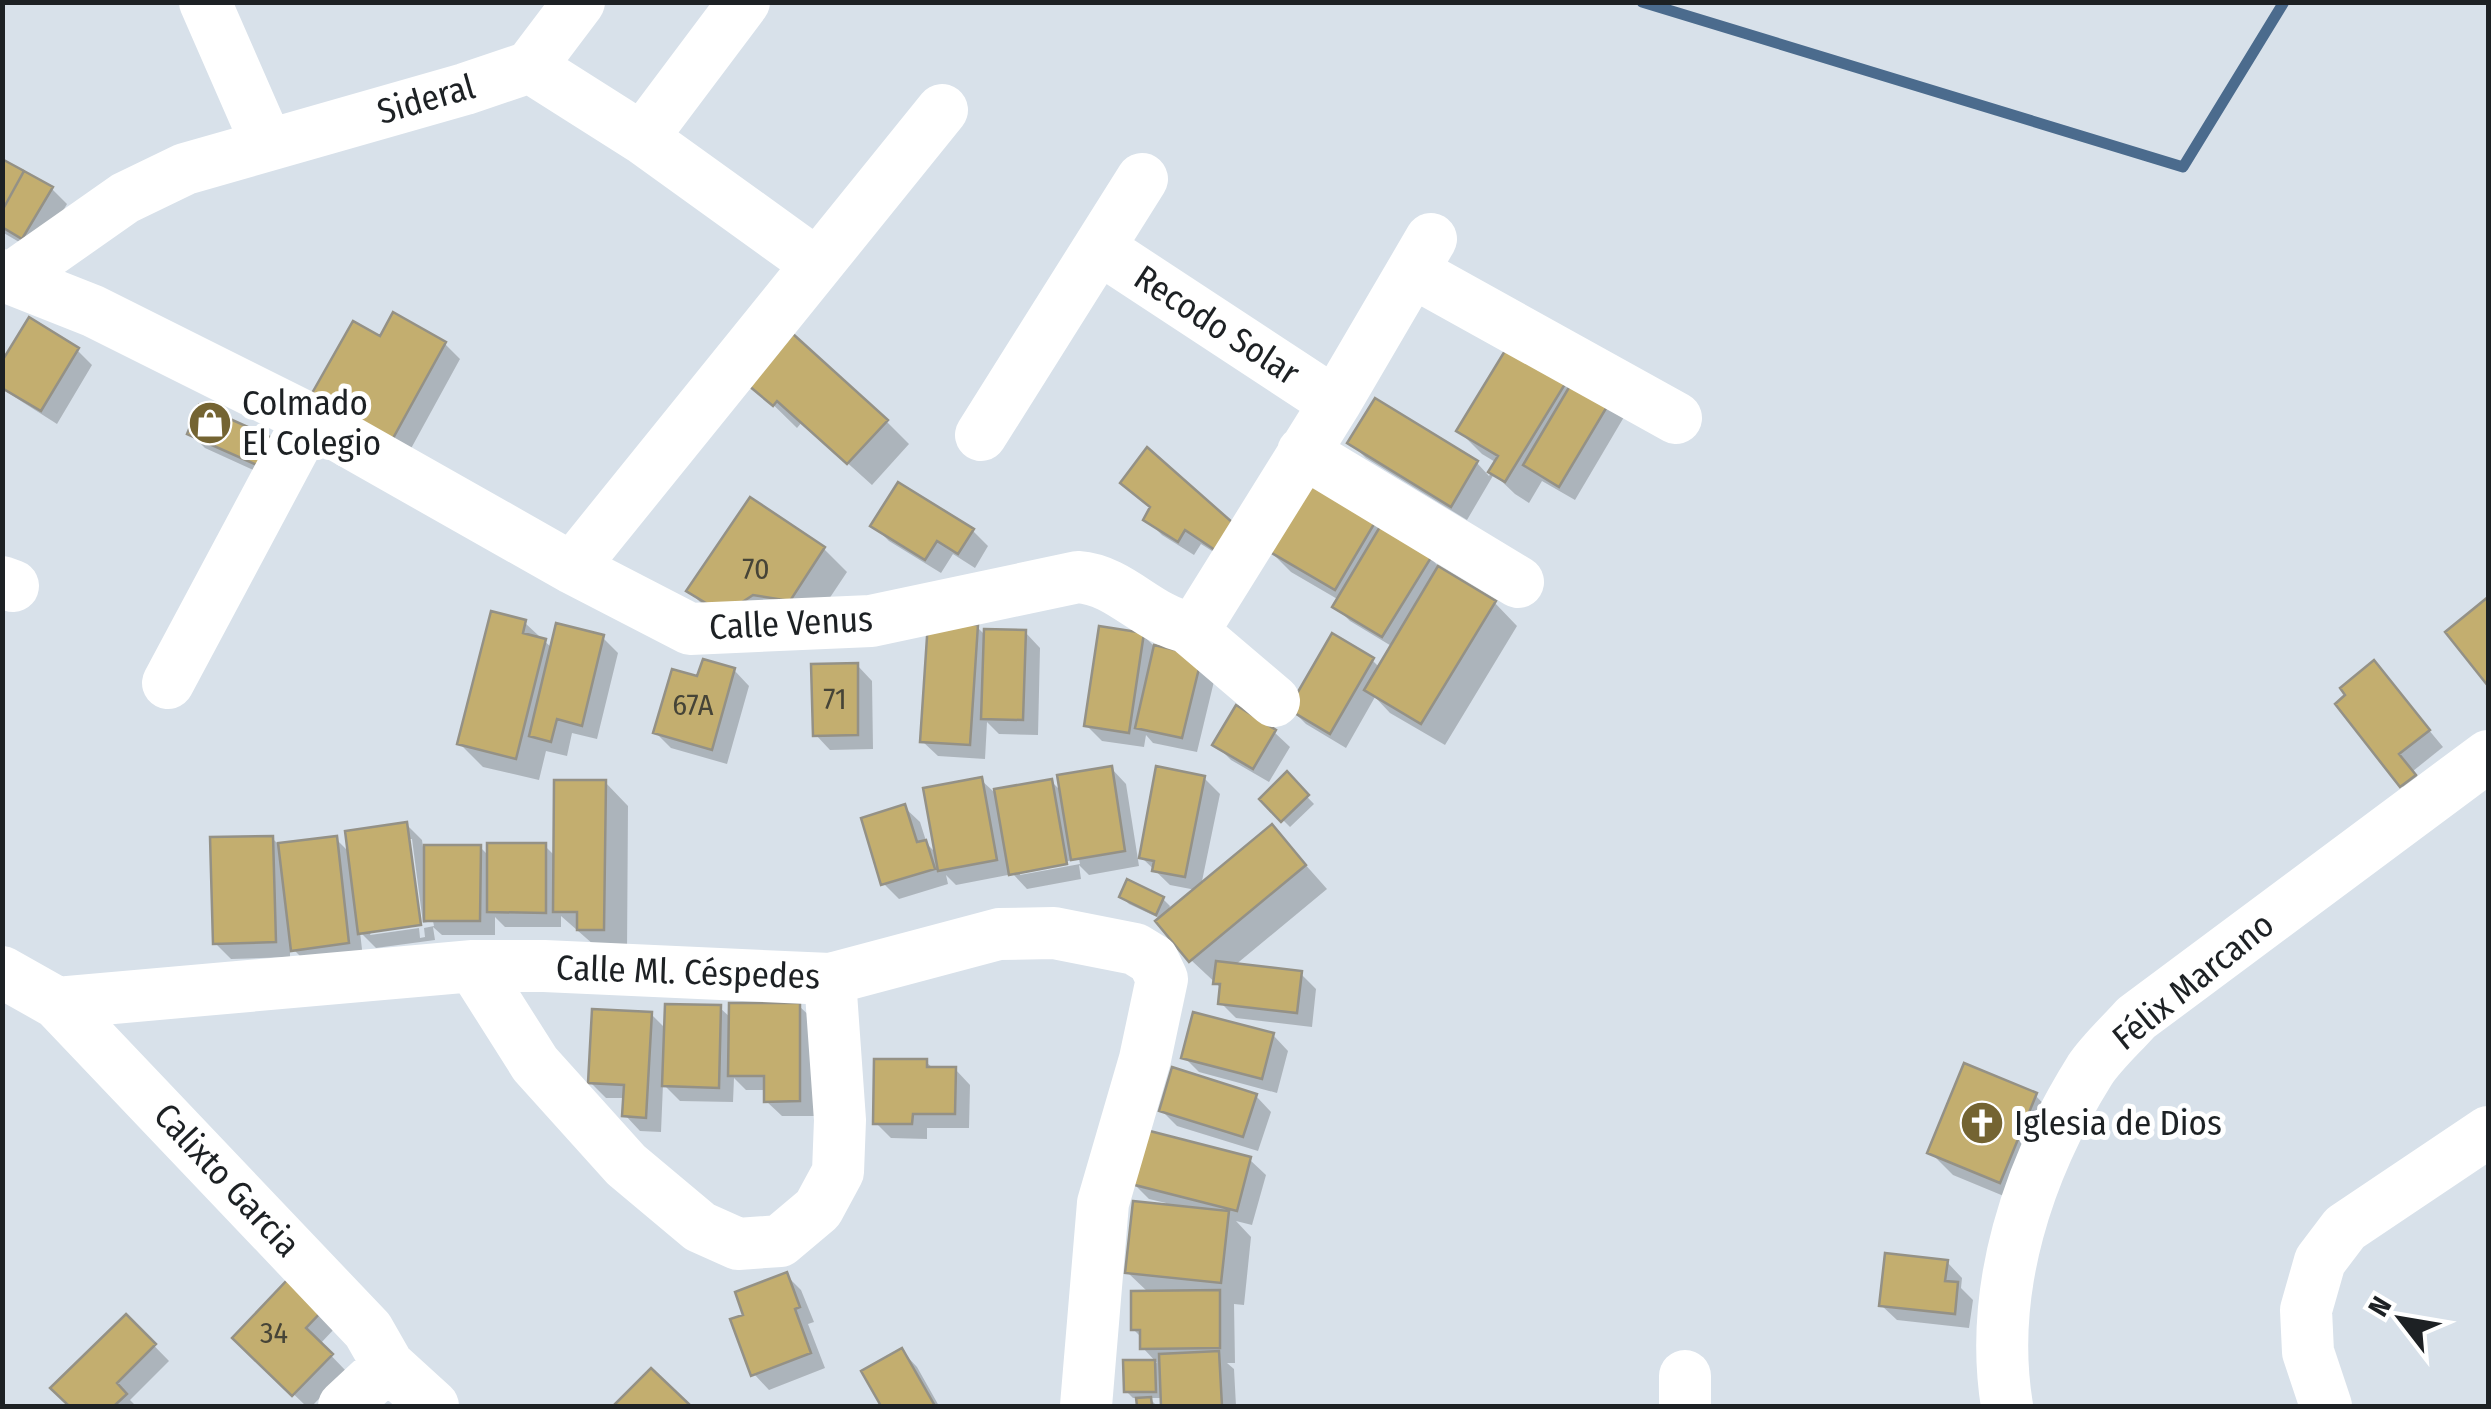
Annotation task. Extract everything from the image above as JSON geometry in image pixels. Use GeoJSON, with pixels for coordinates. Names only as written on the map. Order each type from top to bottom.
{"type":"FeatureCollection","features":[{"type":"Feature","properties":{"kind":"street"},"geometry":{"type":"LineString","coordinates":[[205,2],[266,144]]}},
{"type":"Feature","properties":{"kind":"street"},"geometry":{"type":"LineString","coordinates":[[579,2],[530,67],[642,138],[817,264]]}},
{"type":"Feature","properties":{"kind":"street"},"geometry":{"type":"LineString","coordinates":[[642,138],[744,2]]}},
{"type":"Feature","properties":{"kind":"street","name":"Sideral"},"geometry":{"type":"LineString","coordinates":[[7,276],[125,198],[184,169],[466,90],[530,67]]}},
{"type":"Feature","properties":{"kind":"street"},"geometry":{"type":"LineString","coordinates":[[572,568],[942,110]]}},
{"type":"Feature","properties":{"kind":"street"},"geometry":{"type":"LineString","coordinates":[[981,435],[1142,179]]}},
{"type":"Feature","properties":{"kind":"street","name":"Recodo Solar"},"geometry":{"type":"LineString","coordinates":[[1100,248],[1335,403]]}},
{"type":"Feature","properties":{"kind":"street"},"geometry":{"type":"LineString","coordinates":[[1187,627],[1200,620],[1422,255],[1676,418]]}},
{"type":"Feature","properties":{"kind":"street","name":"Calle Venus"},"geometry":{"type":"LineString","coordinates":[[7,276],[94,310],[309,418],[572,568],[690,628],[872,621],[1078,577],[1095,578],[1171,624],[1187,627],[1274,702]]}},
{"type":"Feature","properties":{"kind":"street"},"geometry":{"type":"LineString","coordinates":[[168,683],[309,418]]}},
{"type":"Feature","properties":{"kind":"street"},"geometry":{"type":"LineString","coordinates":[[1304,452],[1518,582]]}},
{"type":"Feature","properties":{"kind":"street","name":"Félix Marcano"},"geometry":{"type":"LineString","coordinates":[[2007,1406],[2002,1378],[2006,1295],[2020,1220],[2044,1153],[2092,1067],[2149,1008],[2488,756]]}},
{"type":"Feature","properties":{"kind":"street","name":"Calle Ml. Céspedes"},"geometry":{"type":"LineString","coordinates":[[57,1003],[473,966],[830,979],[999,934],[1054,933],[1135,948],[1153,960],[1162,980],[1145,1059],[1103,1203],[1086,1406]]}},
{"type":"Feature","properties":{"kind":"street"},"geometry":{"type":"LineString","coordinates":[[473,966],[535,1064],[626,1165],[700,1227],[738,1244],[780,1241],[818,1208],[838,1172],[840,1120],[830,979]]}},
{"type":"Feature","properties":{"kind":"street","name":"Calixto Garcia"},"geometry":{"type":"LineString","coordinates":[[2,972],[57,1003],[368,1330],[388,1365],[433,1406]]}},
{"type":"Feature","properties":{"kind":"street"},"geometry":{"type":"LineString","coordinates":[[2326,1406],[2308,1352],[2306,1310],[2320,1261],[2345,1228],[2488,1132]]}},
{"type":"Feature","properties":{"kind":"street"},"geometry":{"type":"LineString","coordinates":[[344,1406],[388,1365]]}},
{"type":"Feature","properties":{"kind":"building"},"geometry":{"type":"Polygon","coordinates":[[[2,159],[24,171],[2,211],[2,159]]]}},
{"type":"Feature","properties":{"kind":"building"},"geometry":{"type":"Polygon","coordinates":[[[24,171],[53,187],[22,239],[2,227],[2,211],[24,171]]]}},
{"type":"Feature","properties":{"kind":"building"},"geometry":{"type":"Polygon","coordinates":[[[393,312],[446,342],[392,440],[311,395],[353,321],[380,336],[393,312]]]}},
{"type":"Feature","properties":{"kind":"building"},"geometry":{"type":"Polygon","coordinates":[[[29,317],[79,348],[41,411],[2,388],[2,361],[29,317]]]}},
{"type":"Feature","properties":{"kind":"building"},"geometry":{"type":"Polygon","coordinates":[[[793,334],[888,420],[847,464],[777,401],[773,406],[748,385],[793,334]]]}},
{"type":"Feature","properties":{"kind":"building"},"geometry":{"type":"Polygon","coordinates":[[[1514,336],[1573,371],[1505,482],[1488,472],[1498,456],[1456,431],[1514,336]]]}},
{"type":"Feature","properties":{"kind":"building"},"geometry":{"type":"Polygon","coordinates":[[[1574,379],[1611,400],[1559,487],[1523,465],[1574,379]]]}},
{"type":"Feature","properties":{"kind":"building"},"geometry":{"type":"Polygon","coordinates":[[[1375,398],[1478,461],[1451,507],[1347,443],[1375,398]]]}},
{"type":"Feature","properties":{"kind":"building"},"geometry":{"type":"Polygon","coordinates":[[[199,405],[279,441],[266,469],[187,434],[199,405]]]}},
{"type":"Feature","properties":{"kind":"building"},"geometry":{"type":"Polygon","coordinates":[[[1147,447],[1233,523],[1215,550],[1185,530],[1178,542],[1143,520],[1150,507],[1120,483],[1147,447]]]}},
{"type":"Feature","properties":{"kind":"building"},"geometry":{"type":"Polygon","coordinates":[[[1310,472],[1380,514],[1335,590],[1265,549],[1310,472]]]}},
{"type":"Feature","properties":{"kind":"building"},"geometry":{"type":"Polygon","coordinates":[[[898,482],[974,529],[958,554],[937,541],[925,560],[870,526],[898,482]]]}},
{"type":"Feature","properties":{"kind":"building"},"geometry":{"type":"Polygon","coordinates":[[[750,497],[825,547],[790,601],[753,595],[724,614],[686,591],[750,497]]]}},
{"type":"Feature","properties":{"kind":"building"},"geometry":{"type":"Polygon","coordinates":[[[1381,525],[1432,556],[1382,637],[1332,607],[1381,525]]]}},
{"type":"Feature","properties":{"kind":"building"},"geometry":{"type":"Polygon","coordinates":[[[1438,566],[1496,601],[1421,724],[1364,690],[1438,566]]]}},
{"type":"Feature","properties":{"kind":"building"},"geometry":{"type":"Polygon","coordinates":[[[2488,597],[2488,686],[2445,632],[2488,597]]]}},
{"type":"Feature","properties":{"kind":"building"},"geometry":{"type":"Polygon","coordinates":[[[491,611],[526,620],[523,633],[546,639],[516,759],[457,744],[491,611]]]}},
{"type":"Feature","properties":{"kind":"building"},"geometry":{"type":"Polygon","coordinates":[[[928,622],[978,625],[970,745],[920,742],[928,622]]]}},
{"type":"Feature","properties":{"kind":"building"},"geometry":{"type":"Polygon","coordinates":[[[556,623],[604,635],[582,726],[557,719],[551,742],[529,736],[556,623]]]}},
{"type":"Feature","properties":{"kind":"building"},"geometry":{"type":"Polygon","coordinates":[[[1099,626],[1144,633],[1129,733],[1084,726],[1099,626]]]}},
{"type":"Feature","properties":{"kind":"building"},"geometry":{"type":"Polygon","coordinates":[[[984,629],[1026,630],[1023,720],[981,719],[984,629]]]}},
{"type":"Feature","properties":{"kind":"building"},"geometry":{"type":"Polygon","coordinates":[[[1332,633],[1374,658],[1330,734],[1288,709],[1332,633]]]}},
{"type":"Feature","properties":{"kind":"building"},"geometry":{"type":"Polygon","coordinates":[[[1154,645],[1202,656],[1182,738],[1135,728],[1154,645]]]}},
{"type":"Feature","properties":{"kind":"building"},"geometry":{"type":"Polygon","coordinates":[[[703,659],[735,668],[712,750],[653,733],[672,669],[697,676],[703,659]]]}},
{"type":"Feature","properties":{"kind":"building"},"geometry":{"type":"Polygon","coordinates":[[[2374,660],[2430,730],[2399,754],[2416,775],[2400,787],[2335,704],[2345,695],[2340,688],[2374,660]]]}},
{"type":"Feature","properties":{"kind":"building"},"geometry":{"type":"Polygon","coordinates":[[[858,663],[858,735],[813,736],[811,664],[858,663]]]}},
{"type":"Feature","properties":{"kind":"building"},"geometry":{"type":"Polygon","coordinates":[[[1236,705],[1276,730],[1253,769],[1212,745],[1236,705]]]}},
{"type":"Feature","properties":{"kind":"building"},"geometry":{"type":"Polygon","coordinates":[[[1112,766],[1125,851],[1071,860],[1057,775],[1112,766]]]}},
{"type":"Feature","properties":{"kind":"building"},"geometry":{"type":"Polygon","coordinates":[[[1156,766],[1205,776],[1185,877],[1152,871],[1154,861],[1139,858],[1156,766]]]}},
{"type":"Feature","properties":{"kind":"building"},"geometry":{"type":"Polygon","coordinates":[[[1287,771],[1309,795],[1281,822],[1259,799],[1287,771]]]}},
{"type":"Feature","properties":{"kind":"building"},"geometry":{"type":"Polygon","coordinates":[[[982,777],[997,860],[938,871],[923,788],[982,777]]]}},
{"type":"Feature","properties":{"kind":"building"},"geometry":{"type":"Polygon","coordinates":[[[1052,779],[1067,864],[1009,875],[994,789],[1052,779]]]}},
{"type":"Feature","properties":{"kind":"building"},"geometry":{"type":"Polygon","coordinates":[[[554,780],[606,780],[604,930],[577,930],[577,912],[553,912],[554,780]]]}},
{"type":"Feature","properties":{"kind":"building"},"geometry":{"type":"Polygon","coordinates":[[[905,804],[917,842],[926,840],[935,869],[881,885],[861,818],[905,804]]]}},
{"type":"Feature","properties":{"kind":"building"},"geometry":{"type":"Polygon","coordinates":[[[407,822],[421,925],[358,934],[345,831],[407,822]]]}},
{"type":"Feature","properties":{"kind":"building"},"geometry":{"type":"Polygon","coordinates":[[[1272,824],[1306,865],[1189,962],[1155,921],[1272,824]]]}},
{"type":"Feature","properties":{"kind":"building"},"geometry":{"type":"Polygon","coordinates":[[[273,836],[276,942],[213,944],[210,837],[273,836]]]}},
{"type":"Feature","properties":{"kind":"building"},"geometry":{"type":"Polygon","coordinates":[[[337,836],[349,943],[291,951],[278,843],[337,836]]]}},
{"type":"Feature","properties":{"kind":"building"},"geometry":{"type":"Polygon","coordinates":[[[487,843],[546,843],[546,913],[487,912],[487,843]]]}},
{"type":"Feature","properties":{"kind":"building"},"geometry":{"type":"Polygon","coordinates":[[[424,845],[481,845],[480,921],[424,921],[424,845]]]}},
{"type":"Feature","properties":{"kind":"building"},"geometry":{"type":"Polygon","coordinates":[[[1127,879],[1164,897],[1156,915],[1119,897],[1127,879]]]}},
{"type":"Feature","properties":{"kind":"building"},"geometry":{"type":"Polygon","coordinates":[[[1216,961],[1302,971],[1297,1013],[1218,1004],[1220,984],[1213,984],[1216,961]]]}},
{"type":"Feature","properties":{"kind":"building"},"geometry":{"type":"Polygon","coordinates":[[[729,1003],[800,1003],[800,1101],[764,1102],[764,1076],[728,1076],[729,1003]]]}},
{"type":"Feature","properties":{"kind":"building"},"geometry":{"type":"Polygon","coordinates":[[[665,1004],[721,1005],[719,1088],[662,1086],[665,1004]]]}},
{"type":"Feature","properties":{"kind":"building"},"geometry":{"type":"Polygon","coordinates":[[[592,1009],[652,1012],[646,1118],[622,1116],[624,1085],[588,1083],[592,1009]]]}},
{"type":"Feature","properties":{"kind":"building"},"geometry":{"type":"Polygon","coordinates":[[[1193,1012],[1274,1033],[1262,1079],[1181,1058],[1193,1012]]]}},
{"type":"Feature","properties":{"kind":"building"},"geometry":{"type":"Polygon","coordinates":[[[874,1059],[927,1059],[927,1067],[956,1067],[955,1114],[913,1114],[912,1124],[873,1124],[874,1059]]]}},
{"type":"Feature","properties":{"kind":"building","name":"Iglesia de Dios"},"geometry":{"type":"Polygon","coordinates":[[[1964,1063],[2037,1093],[2000,1183],[1927,1153],[1964,1063]]]}},
{"type":"Feature","properties":{"kind":"building"},"geometry":{"type":"Polygon","coordinates":[[[1172,1067],[1257,1094],[1243,1137],[1159,1111],[1172,1067]]]}},
{"type":"Feature","properties":{"kind":"building"},"geometry":{"type":"Polygon","coordinates":[[[1146,1130],[1251,1157],[1237,1211],[1131,1184],[1146,1130]]]}},
{"type":"Feature","properties":{"kind":"building"},"geometry":{"type":"Polygon","coordinates":[[[1133,1201],[1229,1211],[1221,1283],[1125,1273],[1133,1201]]]}},
{"type":"Feature","properties":{"kind":"building"},"geometry":{"type":"Polygon","coordinates":[[[1885,1253],[1948,1260],[1945,1281],[1958,1282],[1955,1314],[1879,1306],[1885,1253]]]}},
{"type":"Feature","properties":{"kind":"building"},"geometry":{"type":"Polygon","coordinates":[[[787,1272],[811,1353],[751,1376],[730,1319],[743,1315],[735,1292],[787,1272]]]}},
{"type":"Feature","properties":{"kind":"building"},"geometry":{"type":"Polygon","coordinates":[[[289,1278],[323,1310],[306,1328],[333,1354],[292,1396],[232,1338],[289,1278]]]}},
{"type":"Feature","properties":{"kind":"building"},"geometry":{"type":"Polygon","coordinates":[[[1220,1290],[1220,1348],[1140,1349],[1140,1330],[1131,1330],[1131,1291],[1220,1290]]]}},
{"type":"Feature","properties":{"kind":"building"},"geometry":{"type":"Polygon","coordinates":[[[126,1314],[156,1344],[117,1383],[127,1394],[114,1406],[69,1406],[50,1388],[126,1314]]]}},
{"type":"Feature","properties":{"kind":"building"},"geometry":{"type":"Polygon","coordinates":[[[902,1348],[935,1406],[881,1406],[861,1371],[902,1348]]]}},
{"type":"Feature","properties":{"kind":"building"},"geometry":{"type":"Polygon","coordinates":[[[1219,1351],[1222,1406],[1161,1406],[1159,1354],[1219,1351]]]}},
{"type":"Feature","properties":{"kind":"building"},"geometry":{"type":"Polygon","coordinates":[[[1123,1360],[1155,1360],[1156,1392],[1124,1392],[1123,1360]]]}},
{"type":"Feature","properties":{"kind":"building"},"geometry":{"type":"Polygon","coordinates":[[[651,1368],[691,1406],[613,1406],[651,1368]]]}},
{"type":"Feature","properties":{"kind":"building"},"geometry":{"type":"Polygon","coordinates":[[[1151,1397],[1152,1406],[1137,1406],[1136,1398],[1151,1397]]]}},
{"type":"Feature","properties":{"kind":"waterway"},"geometry":{"type":"LineString","coordinates":[[1642,2],[2183,167],[2284,2]]}},
{"type":"Feature","properties":{"kind":"place","name":"Colmado El Colegio"},"geometry":{"type":"Point","coordinates":[210,423]}},
{"type":"Feature","properties":{"kind":"place","name":"Iglesia de Dios"},"geometry":{"type":"Point","coordinates":[1982,1123]}}]}
